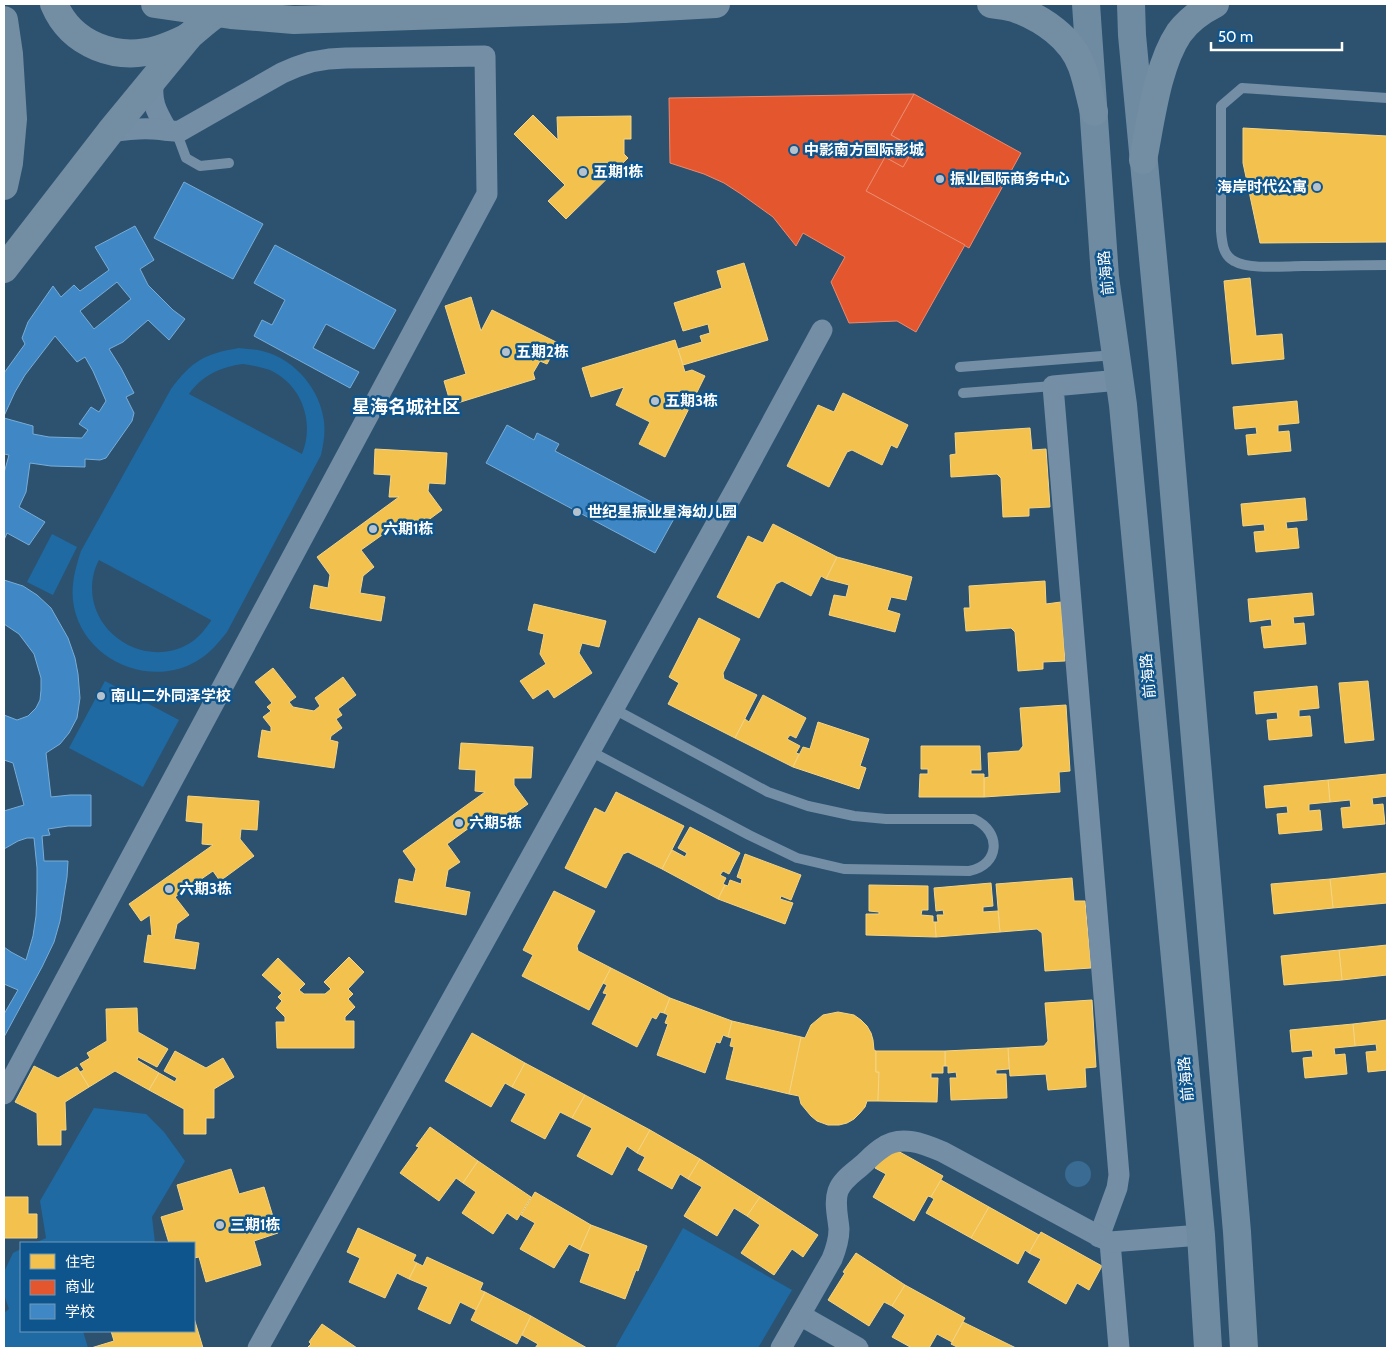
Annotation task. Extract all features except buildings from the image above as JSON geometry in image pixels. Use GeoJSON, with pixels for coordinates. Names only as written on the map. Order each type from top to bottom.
{"type":"FeatureCollection","features":[{"type":"Feature","properties":{"kind":"main road"},"geometry":{"type":"LineString","coordinates":[[54,4],[62,20],[73,33],[103,50],[121,53],[141,53],[157,50],[189,36]]}},
{"type":"Feature","properties":{"kind":"main road"},"geometry":{"type":"LineString","coordinates":[[155,4],[231,16],[294,20],[624,9],[716,4]]}},
{"type":"Feature","properties":{"kind":"main road"},"geometry":{"type":"LineString","coordinates":[[4,269],[110,132],[189,36],[223,9],[234,4]]}},
{"type":"Feature","properties":{"kind":"main road"},"geometry":{"type":"LineString","coordinates":[[991,4],[1013,8],[1032,16],[1053,28],[1069,44],[1082,65],[1094,112]]}},
{"type":"Feature","properties":{"kind":"main road","name":"前海路"},"geometry":{"type":"LineString","coordinates":[[1086,4],[1105,277],[1118,368],[1201,1235],[1208,1348]]}},
{"type":"Feature","properties":{"kind":"main road"},"geometry":{"type":"LineString","coordinates":[[1131,4],[1132,36],[1163,364],[1237,1232],[1244,1348]]}},
{"type":"Feature","properties":{"kind":"main road"},"geometry":{"type":"LineString","coordinates":[[1143,160],[1160,80],[1172,46],[1180,32],[1189,22],[1215,4]]}},
{"type":"Feature","properties":{"kind":"main road"},"geometry":{"type":"LineString","coordinates":[[4,20],[9,54],[13,119],[9,163],[4,186]]}},
{"type":"Feature","properties":{"kind":"street"},"geometry":{"type":"LineString","coordinates":[[4,1094],[487,194],[485,56],[346,58],[311,62],[282,73],[186,128],[172,131],[150,128],[110,132]]}},
{"type":"Feature","properties":{"kind":"street"},"geometry":{"type":"LineString","coordinates":[[154,78],[153,103],[172,131]]}},
{"type":"Feature","properties":{"kind":"street"},"geometry":{"type":"LineString","coordinates":[[258,1348],[822,330]]}},
{"type":"Feature","properties":{"kind":"street"},"geometry":{"type":"LineString","coordinates":[[1118,368],[1054,386],[1119,1175],[1104,1239],[1119,1348]]}},
{"type":"Feature","properties":{"kind":"street"},"geometry":{"type":"LineString","coordinates":[[781,1348],[832,1259],[837,1246],[839,1230],[836,1199],[838,1190],[843,1182],[882,1147],[892,1142],[913,1141],[944,1152],[1104,1239],[1201,1235]]}},
{"type":"Feature","properties":{"kind":"street"},"geometry":{"type":"LineString","coordinates":[[800,1315],[858,1348]]}},
{"type":"Feature","properties":{"kind":"lane"},"geometry":{"type":"LineString","coordinates":[[1387,98],[1242,88],[1220,106],[1220,231],[1224,250],[1228,257],[1244,265],[1387,265]]}},
{"type":"Feature","properties":{"kind":"lane"},"geometry":{"type":"LineString","coordinates":[[172,131],[186,158],[200,166],[229,163]]}},
{"type":"Feature","properties":{"kind":"lane"},"geometry":{"type":"LineString","coordinates":[[960,367],[1118,368]]}},
{"type":"Feature","properties":{"kind":"lane"},"geometry":{"type":"LineString","coordinates":[[963,393],[1054,386]]}},
{"type":"Feature","properties":{"kind":"lane"},"geometry":{"type":"LineString","coordinates":[[590,751],[749,835],[797,858],[844,869],[969,871],[983,866],[993,853],[993,838],[990,831],[986,826],[974,819],[886,819],[854,816],[808,806],[768,792],[614,708]]}},
{"type":"Feature","properties":{"kind":"shaded area"},"geometry":{"type":"Polygon","coordinates":[[[239,348],[258,350],[281,358],[300,373],[308,383],[320,404],[323,416],[324,436],[321,455],[227,632],[215,647],[200,659],[182,668],[162,672],[143,671],[124,665],[107,656],[92,643],[81,626],[74,607],[73,586],[81,551],[171,389],[200,360],[217,353],[239,348]],[[243,364],[227,367],[213,373],[194,387],[189,394],[302,454],[306,442],[307,429],[306,417],[298,395],[290,385],[270,370],[243,364]],[[99,560],[92,582],[95,607],[102,622],[114,635],[128,645],[143,650],[160,652],[177,649],[196,639],[211,621],[211,620],[99,560]]]}},
{"type":"Feature","properties":{"kind":"shaded area"},"geometry":{"type":"Polygon","coordinates":[[[52,534],[77,547],[53,595],[27,582],[52,534]]]}},
{"type":"Feature","properties":{"kind":"shaded area"},"geometry":{"type":"Polygon","coordinates":[[[105,681],[179,720],[143,787],[69,748],[105,681]]]}},
{"type":"Feature","properties":{"kind":"shaded area"},"geometry":{"type":"Polygon","coordinates":[[[94,1108],[146,1114],[164,1132],[185,1161],[152,1217],[155,1242],[37,1242],[46,1238],[40,1201],[94,1108]]]}},
{"type":"Feature","properties":{"kind":"shaded area"},"geometry":{"type":"Polygon","coordinates":[[[1078,1161],[1087,1165],[1091,1174],[1087,1183],[1078,1187],[1069,1183],[1065,1174],[1069,1165],[1078,1161]]]}},
{"type":"Feature","properties":{"kind":"shaded area"},"geometry":{"type":"Polygon","coordinates":[[[683,1228],[792,1290],[758,1348],[615,1348],[683,1228]]]}},
{"type":"Feature","properties":{"kind":"shaded area"},"geometry":{"type":"Polygon","coordinates":[[[20,1250],[20,1332],[83,1332],[88,1348],[4,1348],[4,1313],[9,1309],[4,1295],[4,1272],[13,1253],[20,1250]]]}},
{"type":"Feature","properties":{"kind":"place","name":"中影南方国际影城"},"geometry":{"type":"Point","coordinates":[794,150]}},
{"type":"Feature","properties":{"kind":"place","name":"五期1栋"},"geometry":{"type":"Point","coordinates":[583,172]}},
{"type":"Feature","properties":{"kind":"place","name":"振业国际商务中心"},"geometry":{"type":"Point","coordinates":[940,179]}},
{"type":"Feature","properties":{"kind":"place","name":"海岸时代公寓"},"geometry":{"type":"Point","coordinates":[1317,187]}},
{"type":"Feature","properties":{"kind":"place","name":"五期2栋"},"geometry":{"type":"Point","coordinates":[506,352]}},
{"type":"Feature","properties":{"kind":"place","name":"五期3栋"},"geometry":{"type":"Point","coordinates":[655,401]}},
{"type":"Feature","properties":{"kind":"place","name":"世纪星振业星海幼儿园"},"geometry":{"type":"Point","coordinates":[577,512]}},
{"type":"Feature","properties":{"kind":"place","name":"六期1栋"},"geometry":{"type":"Point","coordinates":[373,529]}},
{"type":"Feature","properties":{"kind":"place","name":"南山二外同泽学校"},"geometry":{"type":"Point","coordinates":[101,696]}},
{"type":"Feature","properties":{"kind":"place","name":"六期5栋"},"geometry":{"type":"Point","coordinates":[459,823]}},
{"type":"Feature","properties":{"kind":"place","name":"六期3栋"},"geometry":{"type":"Point","coordinates":[169,889]}},
{"type":"Feature","properties":{"kind":"place","name":"三期1栋"},"geometry":{"type":"Point","coordinates":[220,1225]}},
{"type":"Feature","properties":{"kind":"district","name":"星海名城社区"},"geometry":{"type":"Point","coordinates":[406,407]}}]}
